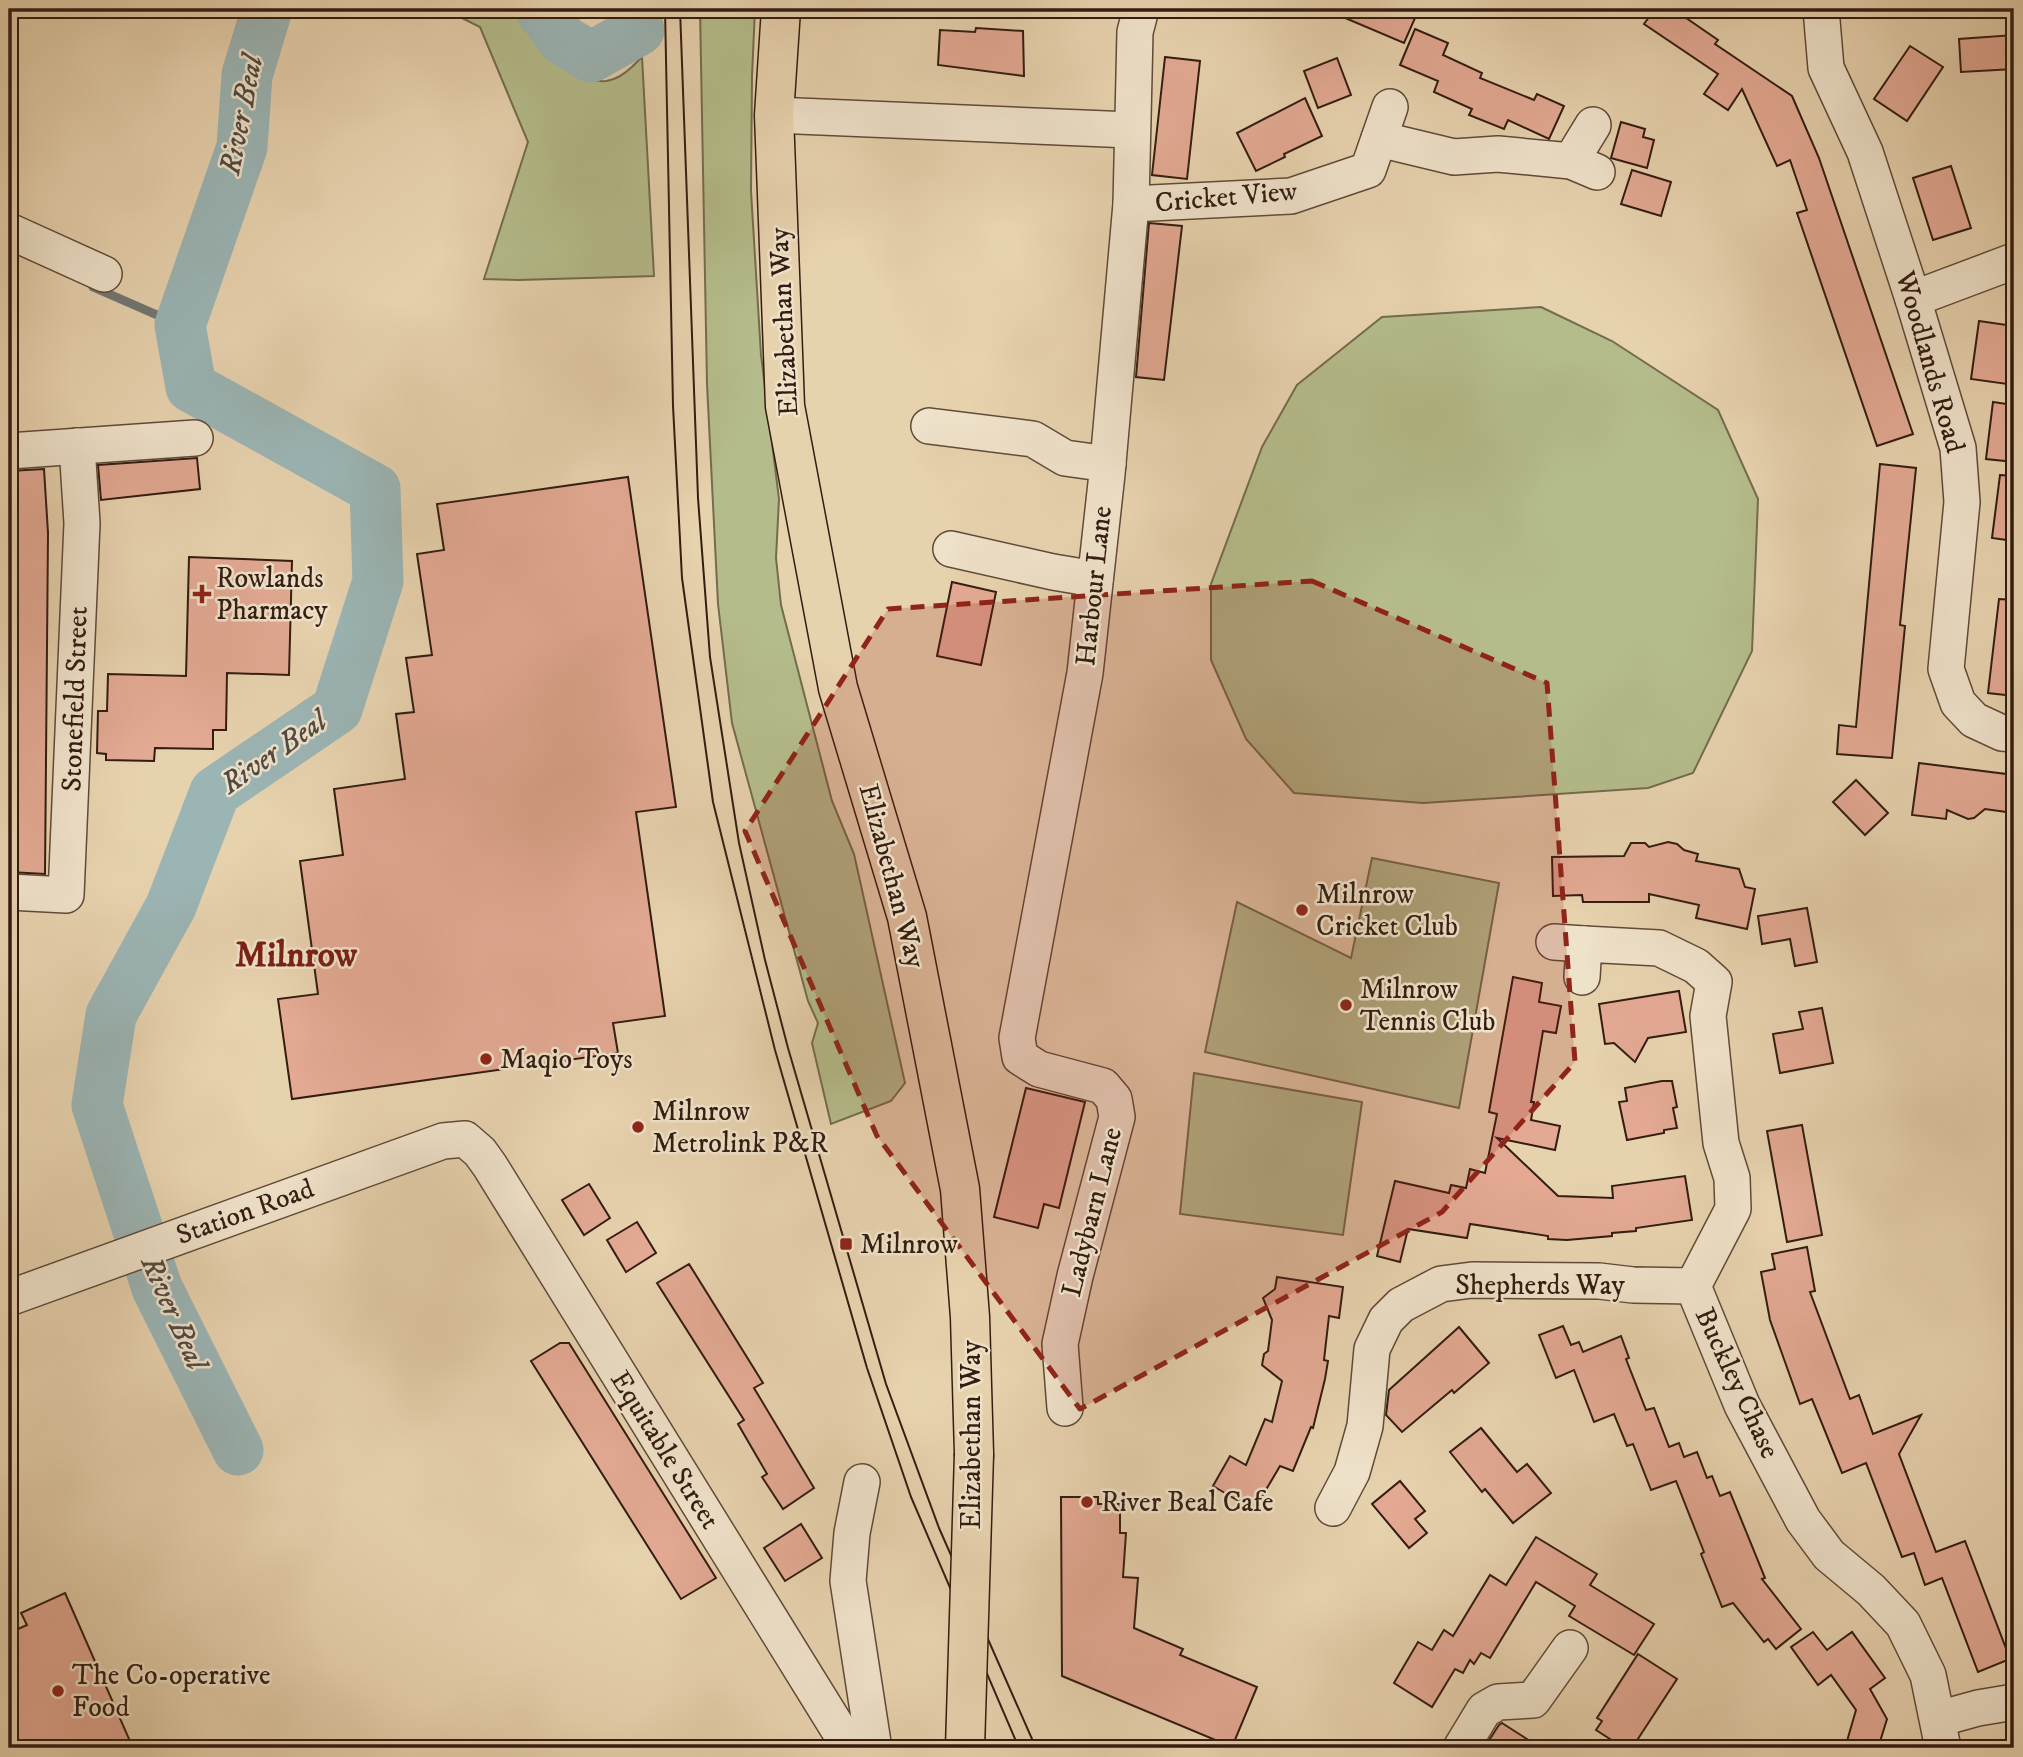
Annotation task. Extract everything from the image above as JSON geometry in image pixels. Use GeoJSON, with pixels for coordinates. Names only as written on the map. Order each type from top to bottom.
{"type":"FeatureCollection","features":[{"type":"Feature","properties":{"kind":"main road","name":"Elizabethan Way"},"geometry":{"type":"LineString","coordinates":[[781,9],[774,115],[785,406],[838,688],[907,916],[960,1189],[970,1317],[974,1454],[965,1748]]}},
{"type":"Feature","properties":{"kind":"street","name":"Harbour Lane"},"geometry":{"type":"LineString","coordinates":[[1017,1038],[1085,673],[1108,464],[1131,204],[1135,32],[1141,9]]}},
{"type":"Feature","properties":{"kind":"street","name":"Woodlands Road"},"geometry":{"type":"LineString","coordinates":[[1821,9],[1823,52],[1828,75],[1865,152],[1958,449],[1962,473],[1962,502],[1946,669],[1958,703],[1975,720],[2002,733],[2014,734]]}},
{"type":"Feature","properties":{"kind":"street"},"geometry":{"type":"LineString","coordinates":[[774,115],[1131,130]]}},
{"type":"Feature","properties":{"kind":"street","name":"Cricket View"},"geometry":{"type":"LineString","coordinates":[[1131,204],[1291,197],[1368,170],[1384,123],[1454,157],[1498,154],[1584,166],[1593,125]]}},
{"type":"Feature","properties":{"kind":"street"},"geometry":{"type":"LineString","coordinates":[[9,231],[104,274]]}},
{"type":"Feature","properties":{"kind":"street"},"geometry":{"type":"LineString","coordinates":[[1913,299],[2014,261]]}},
{"type":"Feature","properties":{"kind":"street"},"geometry":{"type":"LineString","coordinates":[[929,426],[1033,439],[1065,458],[1108,464]]}},
{"type":"Feature","properties":{"kind":"street"},"geometry":{"type":"LineString","coordinates":[[9,451],[195,438]]}},
{"type":"Feature","properties":{"kind":"street","name":"Stonefield Street"},"geometry":{"type":"LineString","coordinates":[[9,892],[66,895],[82,523],[77,446]]}},
{"type":"Feature","properties":{"kind":"street"},"geometry":{"type":"LineString","coordinates":[[951,549],[1095,579]]}},
{"type":"Feature","properties":{"kind":"street","name":"Buckley Chase"},"geometry":{"type":"LineString","coordinates":[[1573,954],[1659,948],[1728,981],[1708,1016],[1721,1143],[1732,1178],[1733,1209],[1693,1286],[1720,1385],[1742,1405],[1803,1520],[1829,1555],[1871,1590],[1903,1624],[1928,1675],[1940,1734]]}},
{"type":"Feature","properties":{"kind":"street","name":"Ladybarn Lane"},"geometry":{"type":"LineString","coordinates":[[1017,1038],[1020,1057],[1039,1069],[1102,1086],[1114,1099],[1117,1117],[1060,1344],[1065,1408]]}},
{"type":"Feature","properties":{"kind":"street","name":"Station Road"},"geometry":{"type":"LineString","coordinates":[[9,1298],[443,1141],[465,1139],[480,1152]]}},
{"type":"Feature","properties":{"kind":"street","name":"Equitable Street"},"geometry":{"type":"LineString","coordinates":[[480,1152],[850,1748]]}},
{"type":"Feature","properties":{"kind":"street","name":"Shepherds Way"},"geometry":{"type":"LineString","coordinates":[[1333,1508],[1352,1472],[1365,1426],[1372,1349],[1386,1320],[1409,1299],[1441,1284],[1472,1280],[1599,1281],[1633,1285],[1693,1286]]}},
{"type":"Feature","properties":{"kind":"street"},"geometry":{"type":"LineString","coordinates":[[862,1482],[852,1533],[848,1581],[873,1743],[871,1748]]}},
{"type":"Feature","properties":{"kind":"street"},"geometry":{"type":"LineString","coordinates":[[1461,1748],[1484,1710],[1498,1702],[1533,1700],[1570,1648]]}},
{"type":"Feature","properties":{"kind":"street"},"geometry":{"type":"LineString","coordinates":[[1940,1734],[1978,1707],[2014,1702]]}},
{"type":"Feature","properties":{"kind":"highlighted area"},"geometry":{"type":"Polygon","coordinates":[[[1312,581],[1547,683],[1575,1062],[1442,1212],[1080,1409],[877,1136],[745,831],[888,609],[1312,581]]]}},
{"type":"Feature","properties":{"kind":"green space"},"geometry":{"type":"Polygon","coordinates":[[[444,9],[519,9],[556,55],[568,66],[593,80],[617,78],[642,57],[654,276],[484,279],[528,142],[480,27],[444,9]]]}},
{"type":"Feature","properties":{"kind":"green space"},"geometry":{"type":"Polygon","coordinates":[[[700,9],[755,9],[751,191],[761,355],[779,499],[776,558],[781,605],[832,801],[854,854],[905,1083],[891,1101],[831,1124],[812,1043],[818,1023],[808,1001],[732,723],[718,604],[707,384],[700,9]]]}},
{"type":"Feature","properties":{"kind":"green space"},"geometry":{"type":"Polygon","coordinates":[[[1541,307],[1612,341],[1718,410],[1758,499],[1752,651],[1693,773],[1648,788],[1423,803],[1294,793],[1246,739],[1211,660],[1211,584],[1262,447],[1297,385],[1382,317],[1541,307]]]}},
{"type":"Feature","properties":{"kind":"green space","name":"Milnrow Tennis Club"},"geometry":{"type":"Polygon","coordinates":[[[1372,858],[1499,883],[1459,1108],[1205,1052],[1237,902],[1351,958],[1372,858]]]}},
{"type":"Feature","properties":{"kind":"green space"},"geometry":{"type":"Polygon","coordinates":[[[1194,1073],[1362,1102],[1343,1235],[1180,1214],[1194,1073]]]}},
{"type":"Feature","properties":{"kind":"building"},"geometry":{"type":"Polygon","coordinates":[[[1324,9],[1419,9],[1404,43],[1324,9]]]}},
{"type":"Feature","properties":{"kind":"building"},"geometry":{"type":"Polygon","coordinates":[[[1655,9],[1673,9],[1718,40],[1715,44],[1792,96],[1819,158],[1913,434],[1877,446],[1797,213],[1807,210],[1790,160],[1777,166],[1742,89],[1728,110],[1704,94],[1718,74],[1644,24],[1655,9]]]}},
{"type":"Feature","properties":{"kind":"building"},"geometry":{"type":"Polygon","coordinates":[[[976,28],[1023,31],[1024,76],[938,65],[940,30],[975,32],[976,28]]]}},
{"type":"Feature","properties":{"kind":"building"},"geometry":{"type":"Polygon","coordinates":[[[1415,29],[1448,43],[1443,55],[1482,73],[1480,78],[1534,100],[1537,94],[1564,106],[1549,139],[1508,120],[1504,129],[1469,115],[1472,109],[1434,92],[1438,81],[1400,65],[1415,29]]]}},
{"type":"Feature","properties":{"kind":"building"},"geometry":{"type":"Polygon","coordinates":[[[2014,35],[2014,69],[1961,72],[1959,39],[2014,35]]]}},
{"type":"Feature","properties":{"kind":"building"},"geometry":{"type":"Polygon","coordinates":[[[1910,46],[1943,67],[1907,121],[1874,99],[1910,46]]]}},
{"type":"Feature","properties":{"kind":"building"},"geometry":{"type":"Polygon","coordinates":[[[1165,57],[1200,61],[1187,179],[1152,175],[1165,57]]]}},
{"type":"Feature","properties":{"kind":"building"},"geometry":{"type":"Polygon","coordinates":[[[1337,58],[1351,95],[1318,108],[1304,71],[1337,58]]]}},
{"type":"Feature","properties":{"kind":"building"},"geometry":{"type":"Polygon","coordinates":[[[1305,98],[1322,136],[1256,171],[1237,133],[1305,98]]]}},
{"type":"Feature","properties":{"kind":"building"},"geometry":{"type":"Polygon","coordinates":[[[1621,122],[1645,129],[1643,137],[1654,140],[1647,168],[1611,158],[1621,122]]]}},
{"type":"Feature","properties":{"kind":"building"},"geometry":{"type":"Polygon","coordinates":[[[1951,166],[1971,228],[1933,240],[1913,178],[1951,166]]]}},
{"type":"Feature","properties":{"kind":"building"},"geometry":{"type":"Polygon","coordinates":[[[1632,170],[1671,182],[1661,216],[1621,204],[1632,170]]]}},
{"type":"Feature","properties":{"kind":"building"},"geometry":{"type":"Polygon","coordinates":[[[1149,223],[1182,226],[1164,380],[1136,377],[1149,223]]]}},
{"type":"Feature","properties":{"kind":"building"},"geometry":{"type":"Polygon","coordinates":[[[1979,321],[2014,326],[2014,355],[2007,384],[1971,379],[1979,321]]]}},
{"type":"Feature","properties":{"kind":"building"},"geometry":{"type":"Polygon","coordinates":[[[1993,402],[2014,405],[2014,462],[1986,459],[1993,402]]]}},
{"type":"Feature","properties":{"kind":"building"},"geometry":{"type":"Polygon","coordinates":[[[197,458],[200,489],[101,500],[98,465],[197,458]]]}},
{"type":"Feature","properties":{"kind":"building"},"geometry":{"type":"Polygon","coordinates":[[[1880,464],[1916,468],[1900,625],[1905,626],[1892,758],[1837,754],[1839,725],[1856,727],[1880,464]]]}},
{"type":"Feature","properties":{"kind":"building"},"geometry":{"type":"Polygon","coordinates":[[[44,469],[48,533],[45,874],[9,872],[9,471],[44,469]]]}},
{"type":"Feature","properties":{"kind":"building"},"geometry":{"type":"Polygon","coordinates":[[[2000,475],[2014,476],[2014,541],[1992,538],[2000,475]]]}},
{"type":"Feature","properties":{"kind":"building"},"geometry":{"type":"Polygon","coordinates":[[[628,477],[676,807],[636,812],[665,1016],[613,1023],[618,1053],[292,1099],[278,999],[318,994],[300,861],[343,855],[334,789],[405,779],[396,714],[414,712],[406,658],[432,655],[417,554],[444,550],[437,504],[628,477]]]}},
{"type":"Feature","properties":{"kind":"building"},"geometry":{"type":"Polygon","coordinates":[[[189,557],[292,561],[289,675],[227,673],[226,730],[213,730],[213,749],[155,748],[154,761],[106,760],[106,754],[97,753],[98,711],[107,711],[108,674],[186,676],[189,557]]]}},
{"type":"Feature","properties":{"kind":"building"},"geometry":{"type":"Polygon","coordinates":[[[952,582],[996,592],[981,665],[937,656],[952,582]]]}},
{"type":"Feature","properties":{"kind":"building"},"geometry":{"type":"Polygon","coordinates":[[[1999,599],[2014,600],[2014,696],[1988,693],[1999,599]]]}},
{"type":"Feature","properties":{"kind":"building"},"geometry":{"type":"Polygon","coordinates":[[[1919,763],[2014,775],[2014,813],[1985,809],[1974,818],[1968,819],[1947,810],[1946,819],[1912,815],[1919,763]]]}},
{"type":"Feature","properties":{"kind":"building"},"geometry":{"type":"Polygon","coordinates":[[[1856,780],[1888,813],[1865,835],[1833,802],[1856,780]]]}},
{"type":"Feature","properties":{"kind":"building"},"geometry":{"type":"Polygon","coordinates":[[[1668,842],[1698,854],[1696,861],[1739,869],[1745,887],[1755,889],[1747,929],[1696,918],[1699,905],[1649,894],[1649,902],[1583,902],[1582,895],[1553,896],[1552,857],[1624,856],[1631,843],[1645,843],[1649,847],[1668,842]]]}},
{"type":"Feature","properties":{"kind":"building"},"geometry":{"type":"Polygon","coordinates":[[[1807,908],[1817,962],[1795,966],[1790,939],[1762,944],[1758,916],[1807,908]]]}},
{"type":"Feature","properties":{"kind":"building"},"geometry":{"type":"Polygon","coordinates":[[[1513,977],[1542,983],[1539,1002],[1561,1006],[1556,1033],[1543,1031],[1531,1102],[1534,1102],[1531,1120],[1560,1126],[1555,1150],[1497,1138],[1558,1196],[1613,1198],[1612,1186],[1685,1176],[1692,1220],[1636,1228],[1636,1231],[1612,1233],[1612,1236],[1567,1240],[1548,1239],[1548,1236],[1470,1224],[1467,1238],[1408,1229],[1400,1262],[1377,1256],[1395,1181],[1449,1193],[1451,1185],[1466,1188],[1470,1169],[1485,1173],[1497,1114],[1489,1112],[1513,977]]]}},
{"type":"Feature","properties":{"kind":"building"},"geometry":{"type":"Polygon","coordinates":[[[1679,991],[1686,1032],[1648,1038],[1635,1062],[1614,1043],[1605,1044],[1599,1004],[1679,991]]]}},
{"type":"Feature","properties":{"kind":"building"},"geometry":{"type":"Polygon","coordinates":[[[1822,1008],[1833,1063],[1780,1073],[1773,1034],[1803,1029],[1799,1012],[1822,1008]]]}},
{"type":"Feature","properties":{"kind":"building"},"geometry":{"type":"Polygon","coordinates":[[[1672,1081],[1677,1107],[1673,1108],[1677,1128],[1627,1140],[1619,1102],[1627,1101],[1625,1088],[1672,1081]]]}},
{"type":"Feature","properties":{"kind":"building"},"geometry":{"type":"Polygon","coordinates":[[[1026,1088],[1085,1102],[1059,1208],[1044,1204],[1038,1228],[994,1217],[1026,1088]]]}},
{"type":"Feature","properties":{"kind":"building"},"geometry":{"type":"Polygon","coordinates":[[[1802,1125],[1822,1235],[1787,1242],[1767,1131],[1802,1125]]]}},
{"type":"Feature","properties":{"kind":"building"},"geometry":{"type":"Polygon","coordinates":[[[589,1184],[610,1218],[584,1235],[562,1200],[589,1184]]]}},
{"type":"Feature","properties":{"kind":"building"},"geometry":{"type":"Polygon","coordinates":[[[637,1222],[656,1253],[626,1272],[607,1240],[637,1222]]]}},
{"type":"Feature","properties":{"kind":"building"},"geometry":{"type":"Polygon","coordinates":[[[1807,1247],[1815,1291],[1810,1292],[1850,1399],[1859,1395],[1873,1434],[1921,1415],[1899,1454],[1936,1552],[1965,1541],[2010,1659],[1978,1672],[1942,1578],[1925,1585],[1914,1553],[1902,1557],[1866,1463],[1842,1473],[1812,1399],[1800,1404],[1770,1320],[1761,1272],[1775,1269],[1772,1254],[1807,1247]]]}},
{"type":"Feature","properties":{"kind":"building"},"geometry":{"type":"Polygon","coordinates":[[[689,1264],[763,1383],[754,1388],[814,1488],[783,1509],[762,1477],[767,1474],[738,1424],[744,1420],[657,1283],[689,1264]]]}},
{"type":"Feature","properties":{"kind":"building"},"geometry":{"type":"Polygon","coordinates":[[[1277,1277],[1343,1287],[1339,1318],[1329,1316],[1324,1360],[1328,1361],[1313,1428],[1311,1427],[1293,1471],[1280,1466],[1254,1510],[1213,1486],[1230,1456],[1246,1465],[1265,1419],[1272,1422],[1282,1381],[1262,1365],[1264,1354],[1268,1351],[1272,1320],[1263,1298],[1275,1289],[1277,1277]]]}},
{"type":"Feature","properties":{"kind":"building"},"geometry":{"type":"Polygon","coordinates":[[[1563,1326],[1571,1345],[1579,1342],[1583,1352],[1621,1336],[1629,1358],[1626,1359],[1646,1410],[1654,1408],[1669,1447],[1679,1443],[1684,1457],[1697,1452],[1707,1478],[1712,1476],[1720,1496],[1730,1492],[1765,1578],[1762,1579],[1801,1629],[1776,1649],[1768,1639],[1764,1642],[1733,1603],[1722,1607],[1676,1481],[1651,1490],[1633,1444],[1627,1446],[1614,1414],[1594,1422],[1574,1370],[1556,1378],[1539,1335],[1563,1326]]]}},
{"type":"Feature","properties":{"kind":"building"},"geometry":{"type":"Polygon","coordinates":[[[1459,1327],[1489,1363],[1402,1432],[1386,1415],[1389,1390],[1459,1327]]]}},
{"type":"Feature","properties":{"kind":"building"},"geometry":{"type":"Polygon","coordinates":[[[560,1343],[569,1343],[716,1578],[681,1599],[531,1361],[560,1343]]]}},
{"type":"Feature","properties":{"kind":"building"},"geometry":{"type":"Polygon","coordinates":[[[1481,1428],[1517,1472],[1527,1464],[1551,1493],[1513,1523],[1485,1489],[1482,1492],[1450,1452],[1481,1428]]]}},
{"type":"Feature","properties":{"kind":"building"},"geometry":{"type":"Polygon","coordinates":[[[1400,1481],[1425,1511],[1415,1519],[1427,1533],[1409,1548],[1372,1504],[1400,1481]]]}},
{"type":"Feature","properties":{"kind":"building"},"geometry":{"type":"Polygon","coordinates":[[[1061,1497],[1098,1497],[1098,1504],[1120,1504],[1120,1533],[1126,1533],[1123,1577],[1138,1578],[1134,1628],[1183,1649],[1180,1655],[1257,1687],[1232,1747],[1062,1676],[1061,1497]]]}},
{"type":"Feature","properties":{"kind":"building"},"geometry":{"type":"Polygon","coordinates":[[[801,1524],[822,1558],[785,1581],[764,1548],[801,1524]]]}},
{"type":"Feature","properties":{"kind":"building"},"geometry":{"type":"Polygon","coordinates":[[[1536,1537],[1597,1574],[1590,1585],[1654,1624],[1634,1655],[1569,1616],[1575,1606],[1536,1582],[1490,1658],[1481,1653],[1474,1664],[1470,1660],[1463,1673],[1455,1669],[1432,1707],[1394,1683],[1418,1642],[1432,1650],[1444,1630],[1453,1636],[1490,1575],[1506,1585],[1536,1537]]]}},
{"type":"Feature","properties":{"kind":"building","name":"The Co-operative Food"},"geometry":{"type":"Polygon","coordinates":[[[65,1593],[133,1748],[9,1748],[9,1633],[27,1625],[21,1613],[65,1593]]]}},
{"type":"Feature","properties":{"kind":"building"},"geometry":{"type":"Polygon","coordinates":[[[1813,1632],[1827,1650],[1852,1632],[1885,1678],[1870,1689],[1887,1719],[1878,1748],[1845,1748],[1856,1710],[1831,1675],[1818,1685],[1791,1647],[1813,1632]]]}},
{"type":"Feature","properties":{"kind":"building"},"geometry":{"type":"Polygon","coordinates":[[[1638,1654],[1677,1679],[1632,1748],[1624,1748],[1596,1730],[1602,1721],[1597,1718],[1638,1654]]]}},
{"type":"Feature","properties":{"kind":"building"},"geometry":{"type":"Polygon","coordinates":[[[1502,1723],[1541,1748],[1484,1748],[1502,1723]]]}},
{"type":"Feature","properties":{"kind":"waterway","name":"River Beal"},"geometry":{"type":"LineString","coordinates":[[238,1450],[157,1288],[97,1105],[111,1015],[171,906],[215,792],[337,709],[378,581],[375,489],[191,387],[180,325],[242,147],[247,75],[267,9]]}},
{"type":"Feature","properties":{"kind":"waterway","name":"River Beal"},"geometry":{"type":"LineString","coordinates":[[540,9],[563,40],[591,57],[639,30]]}},
{"type":"Feature","properties":{"kind":"waterway"},"geometry":{"type":"LineString","coordinates":[[93,287],[180,325]]}},
{"type":"Feature","properties":{"kind":"tram line"},"geometry":{"type":"LineString","coordinates":[[665,9],[673,406],[682,578],[713,802],[775,1050],[867,1368],[911,1497],[1019,1748]]}},
{"type":"Feature","properties":{"kind":"tram line"},"geometry":{"type":"LineString","coordinates":[[680,9],[698,498],[710,657],[739,843],[788,1048],[886,1384],[939,1528],[1036,1748]]}},
{"type":"Feature","properties":{"kind":"place","name":"Rowlands Pharmacy"},"geometry":{"type":"Point","coordinates":[202,594]}},
{"type":"Feature","properties":{"kind":"place","name":"Milnrow Cricket Club"},"geometry":{"type":"Point","coordinates":[1302,910]}},
{"type":"Feature","properties":{"kind":"place","name":"Milnrow Tennis Club"},"geometry":{"type":"Point","coordinates":[1346,1005]}},
{"type":"Feature","properties":{"kind":"place","name":"Maqio Toys"},"geometry":{"type":"Point","coordinates":[486,1059]}},
{"type":"Feature","properties":{"kind":"place","name":"Milnrow Metrolink P&R"},"geometry":{"type":"Point","coordinates":[638,1127]}},
{"type":"Feature","properties":{"kind":"place","name":"Milnrow"},"geometry":{"type":"Point","coordinates":[846,1244]}},
{"type":"Feature","properties":{"kind":"place","name":"River Beal Cafe"},"geometry":{"type":"Point","coordinates":[1087,1502]}},
{"type":"Feature","properties":{"kind":"place","name":"The Co-operative Food"},"geometry":{"type":"Point","coordinates":[58,1691]}},
{"type":"Feature","properties":{"kind":"district","name":"Milnrow"},"geometry":{"type":"Point","coordinates":[296,956]}}]}
